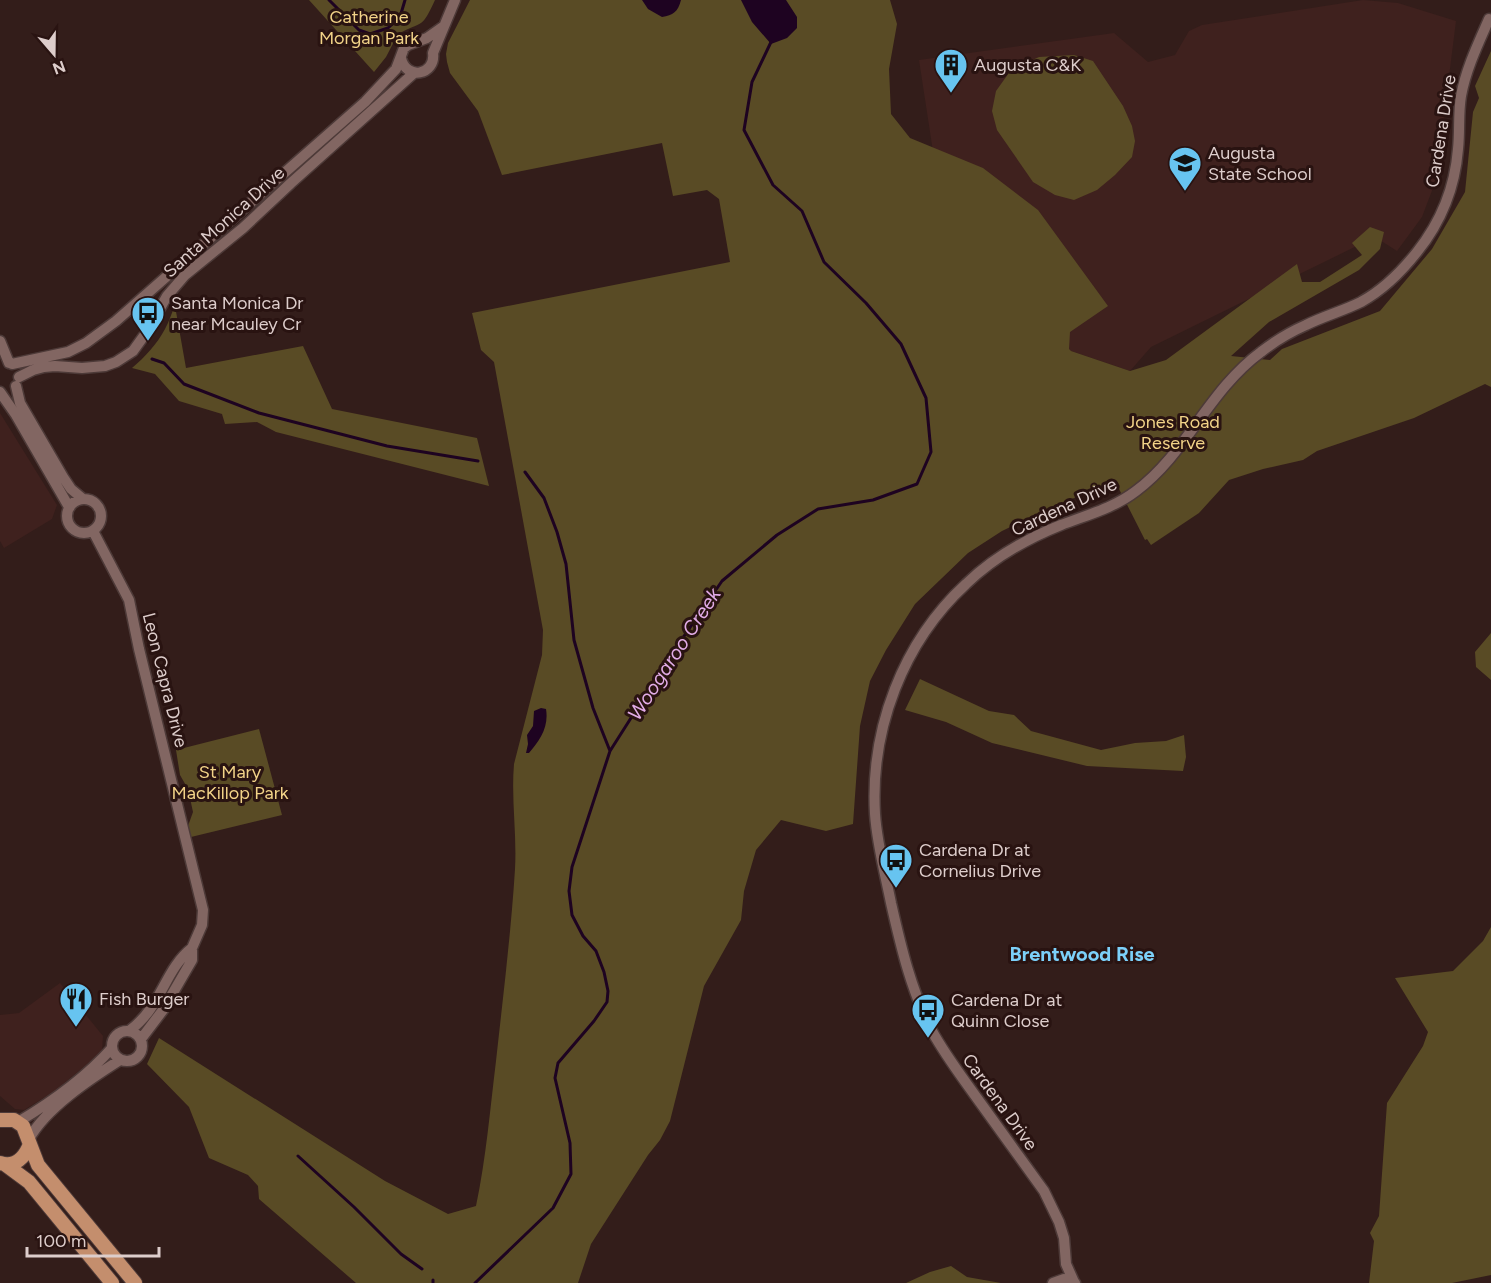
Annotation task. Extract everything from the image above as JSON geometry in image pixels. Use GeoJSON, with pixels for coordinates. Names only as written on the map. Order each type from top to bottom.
{"type":"FeatureCollection","features":[{"type":"Feature","properties":{"kind":"main road"},"geometry":{"type":"LineString","coordinates":[[7,1119],[27,1132],[38,1166],[135,1283]]}},
{"type":"Feature","properties":{"kind":"main road"},"geometry":{"type":"LineString","coordinates":[[2,1164],[13,1164],[23,1158],[29,1142]]}},
{"type":"Feature","properties":{"kind":"main road"},"geometry":{"type":"LineString","coordinates":[[2,1164],[29,1182],[112,1283]]}},
{"type":"Feature","properties":{"kind":"street","name":"Santa Monica Drive"},"geometry":{"type":"LineString","coordinates":[[0,392],[9,391],[17,381],[33,370],[55,366],[82,368],[105,366],[133,351],[167,296],[185,275],[243,228],[414,73],[421,73],[429,69],[433,62],[433,53],[455,0]]}},
{"type":"Feature","properties":{"kind":"street","name":"Cardena Drive"},"geometry":{"type":"LineString","coordinates":[[1075,1282],[1066,1264],[1064,1238],[1054,1208],[948,1057],[922,1009],[905,964],[880,851],[875,814],[875,771],[878,744],[890,700],[912,653],[931,622],[981,570],[1019,545],[1064,524],[1097,513],[1137,491],[1169,459],[1220,390],[1244,365],[1289,333],[1348,308],[1377,292],[1416,254],[1438,220],[1452,188],[1464,84],[1471,59],[1489,19]]}},
{"type":"Feature","properties":{"kind":"street","name":"Santa Monica Drive"},"geometry":{"type":"LineString","coordinates":[[7,363],[68,352],[86,344],[116,321],[350,116],[388,78],[401,58],[404,48],[433,35],[444,26]]}},
{"type":"Feature","properties":{"kind":"street"},"geometry":{"type":"LineString","coordinates":[[418,42],[427,45],[433,53]]}},
{"type":"Feature","properties":{"kind":"street"},"geometry":{"type":"LineString","coordinates":[[401,58],[405,68],[414,73]]}},
{"type":"Feature","properties":{"kind":"street"},"geometry":{"type":"LineString","coordinates":[[0,341],[7,363],[16,369],[20,403],[63,477],[71,489],[83,499]]}},
{"type":"Feature","properties":{"kind":"street"},"geometry":{"type":"LineString","coordinates":[[0,392],[16,415],[69,507]]}},
{"type":"Feature","properties":{"kind":"street"},"geometry":{"type":"LineString","coordinates":[[83,499],[92,501],[99,507],[101,515],[99,524],[93,531],[87,533],[74,530],[69,525],[66,516],[69,507],[75,501],[83,499]]}},
{"type":"Feature","properties":{"kind":"street","name":"Leon Capra Drive"},"geometry":{"type":"LineString","coordinates":[[93,531],[129,600],[196,878],[203,918],[192,948],[192,960],[164,1010],[141,1039]]}},
{"type":"Feature","properties":{"kind":"street","name":"Leon Capra Drive"},"geometry":{"type":"LineString","coordinates":[[129,1031],[148,1014],[182,957],[192,948]]}},
{"type":"Feature","properties":{"kind":"street"},"geometry":{"type":"LineString","coordinates":[[129,1031],[134,1032],[141,1039],[142,1048],[139,1056],[131,1061],[120,1060],[112,1048],[113,1040],[120,1032],[129,1031]]}},
{"type":"Feature","properties":{"kind":"street"},"geometry":{"type":"LineString","coordinates":[[7,1119],[39,1109],[100,1061],[112,1048]]}},
{"type":"Feature","properties":{"kind":"street"},"geometry":{"type":"LineString","coordinates":[[29,1142],[44,1116],[97,1074],[120,1060]]}},
{"type":"Feature","properties":{"kind":"street"},"geometry":{"type":"LineString","coordinates":[[1066,1264],[1056,1281],[1075,1282]]}},
{"type":"Feature","properties":{"kind":"shaded area"},"geometry":{"type":"Polygon","coordinates":[[[642,0],[681,0],[674,12],[662,17],[648,9],[642,0]]]}},
{"type":"Feature","properties":{"kind":"shaded area"},"geometry":{"type":"Polygon","coordinates":[[[741,0],[786,0],[797,17],[797,28],[787,38],[771,44],[752,22],[741,0]]]}},
{"type":"Feature","properties":{"kind":"shaded area","name":"Augusta State School"},"geometry":{"type":"Polygon","coordinates":[[[1363,0],[1398,3],[1456,21],[1436,180],[1422,217],[1397,251],[1375,237],[1151,347],[1130,371],[1059,347],[941,204],[919,60],[1114,33],[1148,62],[1175,55],[1189,31],[1202,25],[1363,0]]]}},
{"type":"Feature","properties":{"kind":"shaded area"},"geometry":{"type":"Polygon","coordinates":[[[0,413],[57,505],[52,519],[4,548],[0,541],[0,413]]]}},
{"type":"Feature","properties":{"kind":"shaded area"},"geometry":{"type":"Polygon","coordinates":[[[541,708],[546,709],[547,716],[543,733],[529,753],[526,753],[527,735],[533,726],[534,711],[541,708]]]}},
{"type":"Feature","properties":{"kind":"shaded area"},"geometry":{"type":"Polygon","coordinates":[[[60,983],[103,1036],[102,1052],[55,1091],[24,1110],[15,1109],[0,1096],[0,1015],[19,1013],[60,983]]]}},
{"type":"Feature","properties":{"kind":"green space","name":"Catherine Morgan Park"},"geometry":{"type":"Polygon","coordinates":[[[309,0],[435,0],[421,23],[398,34],[386,57],[374,72],[309,0]]]}},
{"type":"Feature","properties":{"kind":"green space","name":"Jones Road Reserve"},"geometry":{"type":"Polygon","coordinates":[[[470,0],[890,0],[897,24],[889,69],[891,114],[910,138],[983,168],[1038,210],[1108,306],[1070,332],[1069,349],[1130,371],[1166,360],[1297,264],[1302,282],[1320,282],[1362,255],[1352,243],[1370,227],[1384,232],[1380,249],[1359,270],[1269,322],[1231,356],[1270,360],[1282,349],[1380,311],[1432,249],[1465,192],[1473,112],[1479,98],[1475,86],[1491,51],[1491,387],[1485,384],[1414,418],[1317,451],[1303,460],[1229,480],[1199,513],[1151,545],[1147,539],[1145,540],[1115,481],[1002,531],[968,553],[915,604],[886,650],[870,681],[860,726],[853,824],[826,831],[781,820],[756,850],[744,891],[741,920],[704,986],[670,1121],[660,1140],[591,1244],[578,1283],[356,1283],[259,1199],[258,1186],[248,1175],[209,1158],[189,1107],[147,1064],[159,1038],[385,1181],[448,1214],[476,1206],[487,1134],[511,917],[515,869],[514,764],[542,655],[543,630],[494,362],[481,350],[472,313],[730,262],[719,199],[707,190],[673,196],[662,143],[502,175],[478,111],[450,73],[447,62],[448,43],[470,0]]]}},
{"type":"Feature","properties":{"kind":"green space"},"geometry":{"type":"Polygon","coordinates":[[[1074,55],[1093,61],[1123,106],[1132,126],[1135,141],[1132,157],[1115,175],[1097,190],[1074,200],[1055,195],[1033,182],[997,130],[992,111],[996,91],[1011,70],[1039,57],[1074,55]]]}},
{"type":"Feature","properties":{"kind":"green space"},"geometry":{"type":"Polygon","coordinates":[[[175,306],[186,368],[303,346],[332,409],[477,438],[489,486],[276,432],[257,422],[225,424],[222,414],[179,401],[155,374],[132,368],[158,340],[175,306]]]}},
{"type":"Feature","properties":{"kind":"green space"},"geometry":{"type":"Polygon","coordinates":[[[1491,633],[1491,680],[1476,667],[1475,652],[1491,633]]]}},
{"type":"Feature","properties":{"kind":"green space"},"geometry":{"type":"Polygon","coordinates":[[[920,679],[989,711],[1014,715],[1031,731],[1101,750],[1135,743],[1166,741],[1184,735],[1186,757],[1183,771],[1087,766],[992,743],[946,722],[905,710],[920,679]]]}},
{"type":"Feature","properties":{"kind":"green space","name":"St Mary MacKillop Park"},"geometry":{"type":"Polygon","coordinates":[[[259,729],[282,815],[191,837],[188,826],[193,812],[188,789],[180,775],[176,750],[259,729]]]}},
{"type":"Feature","properties":{"kind":"green space"},"geometry":{"type":"Polygon","coordinates":[[[1491,927],[1491,1275],[1452,1283],[1369,1283],[1374,1241],[1370,1233],[1379,1216],[1387,1103],[1423,1046],[1428,1032],[1395,978],[1453,971],[1483,941],[1491,927]]]}},
{"type":"Feature","properties":{"kind":"green space"},"geometry":{"type":"Polygon","coordinates":[[[951,1266],[967,1277],[1001,1283],[906,1283],[930,1272],[951,1266]]]}},
{"type":"Feature","properties":{"kind":"waterway"},"geometry":{"type":"LineString","coordinates":[[329,0],[359,30],[370,34],[388,28],[400,17],[405,0]]}},
{"type":"Feature","properties":{"kind":"waterway","name":"Woogaroo Creek"},"geometry":{"type":"LineString","coordinates":[[475,1283],[553,1208],[571,1174],[570,1143],[555,1078],[558,1063],[594,1021],[607,1002],[608,991],[596,951],[583,936],[572,915],[569,891],[572,867],[610,751],[671,655],[722,581],[777,535],[818,509],[873,500],[917,484],[931,452],[926,398],[901,344],[866,303],[824,262],[802,211],[773,185],[744,130],[752,82],[771,42]]}},
{"type":"Feature","properties":{"kind":"waterway"},"geometry":{"type":"LineString","coordinates":[[152,359],[164,363],[184,384],[259,413],[387,446],[478,461]]}},
{"type":"Feature","properties":{"kind":"waterway"},"geometry":{"type":"LineString","coordinates":[[525,472],[544,498],[557,532],[566,564],[574,640],[593,708],[610,751]]}},
{"type":"Feature","properties":{"kind":"waterway"},"geometry":{"type":"LineString","coordinates":[[298,1156],[401,1254],[422,1269]]}},
{"type":"Feature","properties":{"kind":"place","name":"Augusta C&K"},"geometry":{"type":"Point","coordinates":[951,94]}},
{"type":"Feature","properties":{"kind":"place","name":"Augusta State School"},"geometry":{"type":"Point","coordinates":[1185,192]}},
{"type":"Feature","properties":{"kind":"place","name":"Santa Monica Dr near Mcauley Cr"},"geometry":{"type":"Point","coordinates":[148,342]}},
{"type":"Feature","properties":{"kind":"place","name":"Cardena Dr at Cornelius Drive"},"geometry":{"type":"Point","coordinates":[896,889]}},
{"type":"Feature","properties":{"kind":"place","name":"Fish Burger"},"geometry":{"type":"Point","coordinates":[76,1028]}},
{"type":"Feature","properties":{"kind":"place","name":"Cardena Dr at Quinn Close"},"geometry":{"type":"Point","coordinates":[928,1039]}},
{"type":"Feature","properties":{"kind":"district","name":"Brentwood Rise"},"geometry":{"type":"Point","coordinates":[1082,954]}}]}
